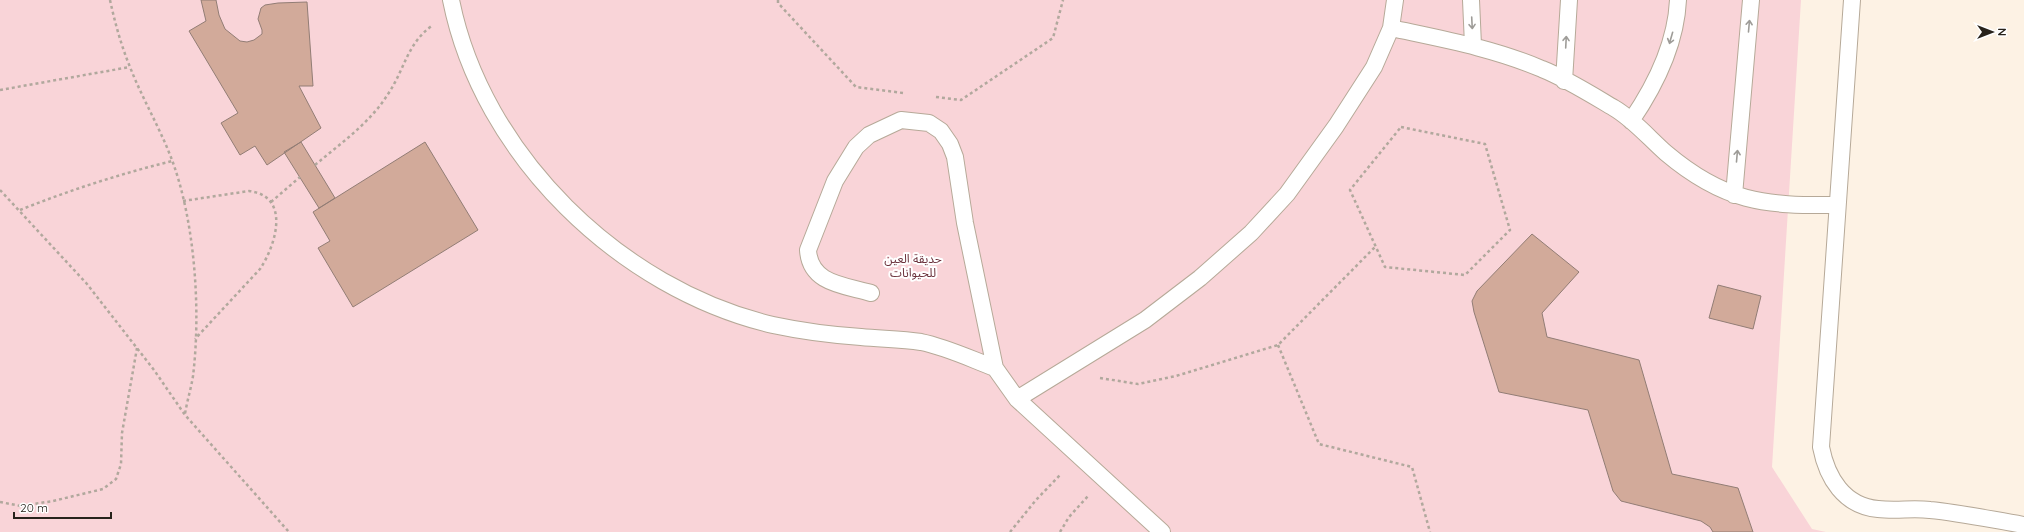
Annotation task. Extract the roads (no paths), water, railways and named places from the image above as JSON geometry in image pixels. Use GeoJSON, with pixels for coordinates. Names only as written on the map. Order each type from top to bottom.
{"type":"FeatureCollection","features":[{"type":"Feature","properties":{"kind":"lane"},"geometry":{"type":"LineString","coordinates":[[1017,399],[1145,320],[1200,278],[1251,233],[1292,189],[1363,87],[1391,28],[1396,0]]}},
{"type":"Feature","properties":{"kind":"lane"},"geometry":{"type":"LineString","coordinates":[[1471,0],[1473,45]]}},
{"type":"Feature","properties":{"kind":"lane"},"geometry":{"type":"LineString","coordinates":[[1564,81],[1569,0]]}},
{"type":"Feature","properties":{"kind":"lane"},"geometry":{"type":"LineString","coordinates":[[1631,121],[1645,100],[1664,60],[1673,29],[1678,0]]}},
{"type":"Feature","properties":{"kind":"lane"},"geometry":{"type":"LineString","coordinates":[[1734,195],[1751,0]]}},
{"type":"Feature","properties":{"kind":"lane"},"geometry":{"type":"LineString","coordinates":[[1852,0],[1821,447],[1824,462],[1830,477],[1845,494],[1863,505],[1878,509],[1930,510],[2024,525]]}},
{"type":"Feature","properties":{"kind":"lane"},"geometry":{"type":"LineString","coordinates":[[452,7],[463,46],[480,85],[500,123],[524,158],[551,191],[580,221],[613,248],[650,273],[688,294],[716,306],[772,324],[837,335],[920,342],[939,347],[995,368]]}},
{"type":"Feature","properties":{"kind":"lane"},"geometry":{"type":"LineString","coordinates":[[1391,28],[1473,45],[1543,69],[1616,109],[1686,169],[1707,182],[1734,195],[1755,201],[1789,206],[1837,205]]}},
{"type":"Feature","properties":{"kind":"lane"},"geometry":{"type":"LineString","coordinates":[[871,293],[820,277],[813,270],[808,261],[808,250],[811,241],[835,181],[856,147],[869,135],[901,120],[929,123],[941,131],[950,144],[955,157],[965,223],[995,368],[1017,399],[1162,532]]}},
{"type":"Feature","properties":{"kind":"park label","name":"حديقة العين للحيوانات"},"geometry":{"type":"Point","coordinates":[913,266]}}]}
